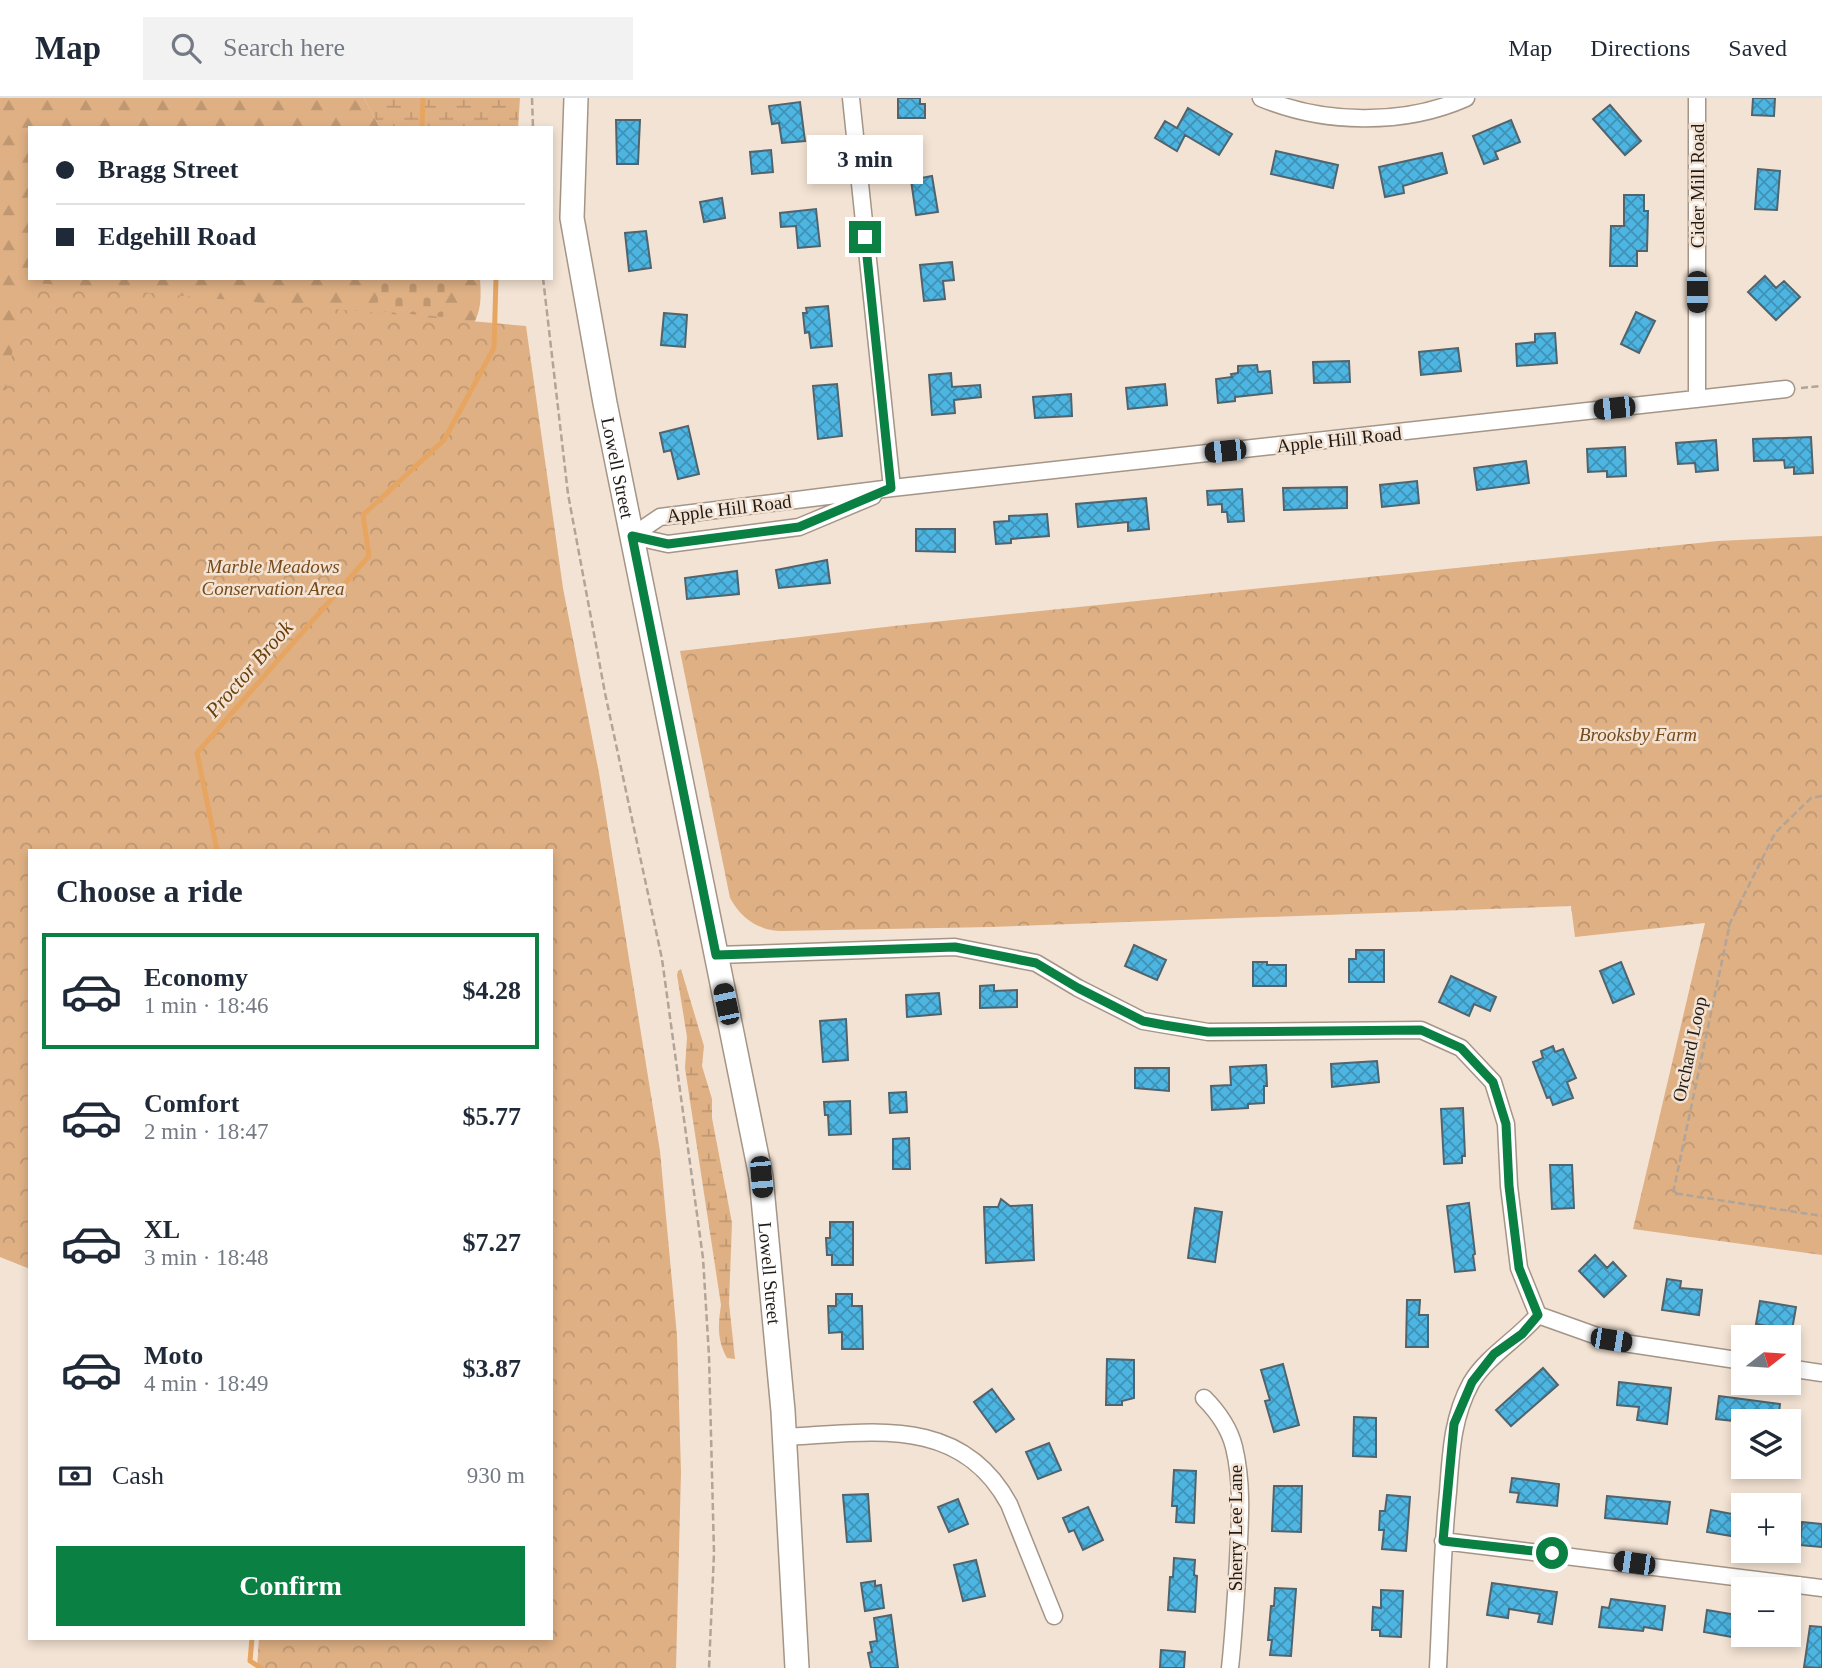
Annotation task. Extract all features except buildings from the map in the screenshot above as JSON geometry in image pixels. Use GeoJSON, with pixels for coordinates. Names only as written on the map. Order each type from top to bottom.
{"type":"FeatureCollection","features":[{"type":"Feature","properties":{"kind":"main road","name":"Lowell Street"},"geometry":{"type":"LineString","coordinates":[[576,98],[572,218],[632,536],[761,1177],[784,1437],[797,1668]]}},
{"type":"Feature","properties":{"kind":"street"},"geometry":{"type":"LineString","coordinates":[[851,98],[891,488]]}},
{"type":"Feature","properties":{"kind":"street"},"geometry":{"type":"LineString","coordinates":[[1261,98],[1311,113],[1348,118],[1385,118],[1422,112],[1465,98]]}},
{"type":"Feature","properties":{"kind":"street","name":"Cider Mill Road"},"geometry":{"type":"LineString","coordinates":[[1697,98],[1697,399]]}},
{"type":"Feature","properties":{"kind":"street","name":"Apple Hill Road"},"geometry":{"type":"LineString","coordinates":[[632,536],[660,517],[891,488],[1786,389]]}},
{"type":"Feature","properties":{"kind":"street","name":"Apple Hill Road"},"geometry":{"type":"LineString","coordinates":[[632,536],[668,544],[799,527],[891,488]]}},
{"type":"Feature","properties":{"kind":"street"},"geometry":{"type":"LineString","coordinates":[[716,955],[955,947],[1036,963],[1143,1021],[1208,1032],[1421,1030],[1461,1048],[1493,1082],[1506,1124],[1509,1186],[1519,1268],[1538,1315],[1611,1340],[1731,1359]]}},
{"type":"Feature","properties":{"kind":"street"},"geometry":{"type":"LineString","coordinates":[[1438,1668],[1443,1541],[1454,1424],[1472,1382],[1494,1354],[1522,1334],[1538,1315]]}},
{"type":"Feature","properties":{"kind":"street"},"geometry":{"type":"LineString","coordinates":[[1801,1370],[1822,1373]]}},
{"type":"Feature","properties":{"kind":"street","name":"Sherry Lee Lane"},"geometry":{"type":"LineString","coordinates":[[1204,1398],[1219,1412],[1228,1429],[1234,1448],[1239,1488],[1230,1668]]}},
{"type":"Feature","properties":{"kind":"street"},"geometry":{"type":"LineString","coordinates":[[784,1437],[912,1434],[937,1440],[965,1453],[990,1476],[1009,1504],[1054,1616]]}},
{"type":"Feature","properties":{"kind":"street"},"geometry":{"type":"LineString","coordinates":[[1443,1541],[1822,1588]]}},
{"type":"Feature","properties":{"kind":"path"},"geometry":{"type":"LineString","coordinates":[[532,98],[533,126]]}},
{"type":"Feature","properties":{"kind":"path"},"geometry":{"type":"LineString","coordinates":[[542,280],[569,494],[605,693],[662,959],[703,1258],[709,1356],[714,1553],[709,1668]]}},
{"type":"Feature","properties":{"kind":"path"},"geometry":{"type":"LineString","coordinates":[[1786,389],[1822,386]]}},
{"type":"Feature","properties":{"kind":"path","name":"Orchard Loop"},"geometry":{"type":"LineString","coordinates":[[1822,796],[1811,798],[1775,833],[1730,923],[1673,1193],[1822,1216]]}},
{"type":"Feature","properties":{"kind":"green space"},"geometry":{"type":"Polygon","coordinates":[[[0,98],[364,98],[379,126],[28,126],[28,280],[480,280],[481,291],[479,309],[472,327],[31,849],[28,849],[0,1060],[0,98]]]}},
{"type":"Feature","properties":{"kind":"green space"},"geometry":{"type":"Polygon","coordinates":[[[364,98],[520,98],[518,126],[379,126],[364,98]]]}},
{"type":"Feature","properties":{"kind":"green space"},"geometry":{"type":"Polygon","coordinates":[[[380,280],[446,280],[443,317],[377,311],[380,280]]]}},
{"type":"Feature","properties":{"kind":"green space","name":"Marble Meadows Conservation Area"},"geometry":{"type":"Polygon","coordinates":[[[25,282],[526,326],[563,588],[599,773],[660,1151],[677,1336],[681,1472],[676,1668],[257,1668],[259,1640],[553,1640],[553,849],[28,849],[28,1268],[0,1257],[0,420],[25,282]]]}},
{"type":"Feature","properties":{"kind":"green space","name":"Brooksby Farm"},"geometry":{"type":"Polygon","coordinates":[[[1822,536],[1822,1255],[1633,1229],[1705,923],[1575,937],[1571,906],[991,927],[781,931],[751,922],[730,898],[680,651],[894,626],[1718,541],[1822,536]]]}},
{"type":"Feature","properties":{"kind":"green space"},"geometry":{"type":"Polygon","coordinates":[[[681,969],[704,1046],[702,1066],[712,1099],[712,1118],[732,1223],[729,1303],[735,1359],[727,1358],[720,1339],[721,1305],[685,1068],[687,1037],[677,975],[681,969]]]}},
{"type":"Feature","properties":{"kind":"waterway","name":"Proctor Brook"},"geometry":{"type":"LineString","coordinates":[[422,126],[423,98]]}},
{"type":"Feature","properties":{"kind":"waterway","name":"Proctor Brook"},"geometry":{"type":"LineString","coordinates":[[217,849],[197,753],[369,556],[363,515],[444,440],[494,348],[496,280]]}},
{"type":"Feature","properties":{"kind":"waterway","name":"Proctor Brook"},"geometry":{"type":"LineString","coordinates":[[252,1640],[250,1661],[261,1668]]}},
{"type":"Feature","properties":{"kind":"route"},"geometry":{"type":"LineString","coordinates":[[865,237],[891,488],[799,527],[668,544],[632,536],[716,955],[955,947],[1036,963],[1143,1021],[1208,1032],[1421,1030],[1461,1048],[1493,1082],[1506,1124],[1509,1186],[1519,1268],[1538,1315],[1522,1334],[1494,1354],[1472,1382],[1454,1424],[1443,1541],[1552,1553]]}}]}
